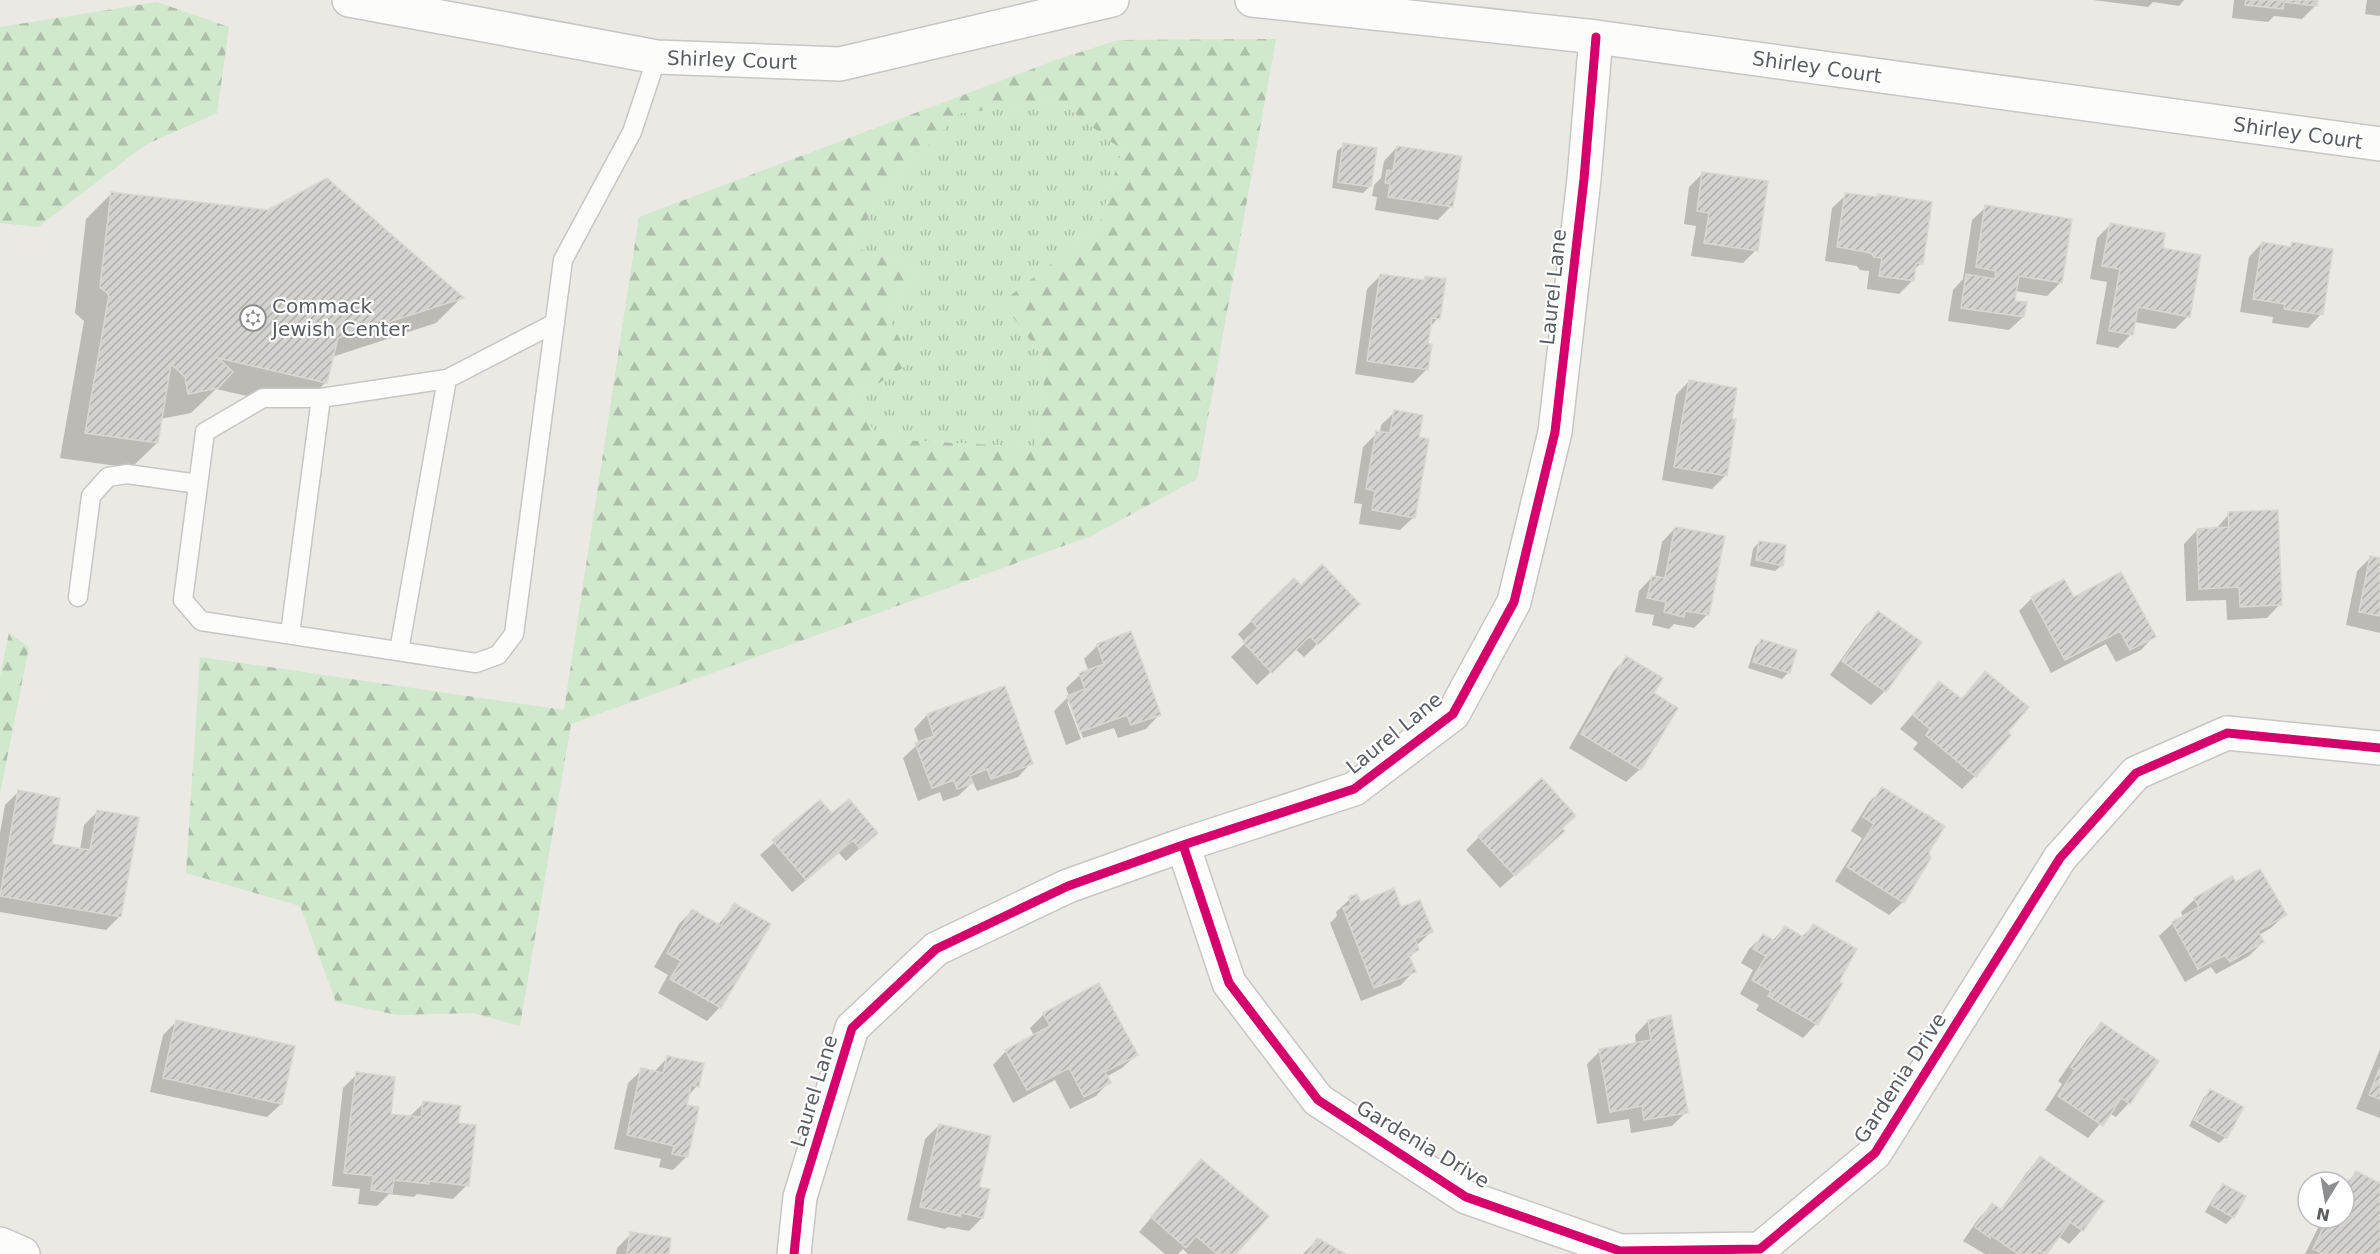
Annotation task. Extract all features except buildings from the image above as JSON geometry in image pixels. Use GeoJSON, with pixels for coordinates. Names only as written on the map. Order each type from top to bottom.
{"type":"FeatureCollection","features":[{"type":"Feature","properties":{"kind":"street","name":"Shirley Court"},"geometry":{"type":"LineString","coordinates":[[349,0],[657,57],[840,64],[1112,0]]}},
{"type":"Feature","properties":{"kind":"street","name":"Shirley Court"},"geometry":{"type":"LineString","coordinates":[[1252,0],[1596,37],[2380,144]]}},
{"type":"Feature","properties":{"kind":"street","name":"Laurel Lane"},"geometry":{"type":"LineString","coordinates":[[794,1254],[800,1197],[852,1028],[936,949],[1068,886],[1183,845],[1354,789],[1453,714],[1514,602],[1555,432],[1584,179],[1596,37]]}},
{"type":"Feature","properties":{"kind":"street","name":"Gardenia Drive"},"geometry":{"type":"LineString","coordinates":[[1183,845],[1229,983],[1318,1100],[1466,1197],[1620,1251],[1760,1250],[1875,1153],[2060,858],[2136,773],[2227,732],[2380,748]]}},
{"type":"Feature","properties":{"kind":"street"},"geometry":{"type":"LineString","coordinates":[[0,1244],[23,1254]]}},
{"type":"Feature","properties":{"kind":"lane"},"geometry":{"type":"LineString","coordinates":[[555,323],[447,379],[321,398],[263,398],[205,432],[183,600],[201,621],[476,663],[498,655],[514,634],[555,323],[563,260],[632,132],[657,57]]}},
{"type":"Feature","properties":{"kind":"lane"},"geometry":{"type":"LineString","coordinates":[[399,651],[447,379]]}},
{"type":"Feature","properties":{"kind":"lane"},"geometry":{"type":"LineString","coordinates":[[290,634],[321,398]]}},
{"type":"Feature","properties":{"kind":"lane"},"geometry":{"type":"LineString","coordinates":[[78,597],[91,496],[108,477],[127,474],[198,484]]}},
{"type":"Feature","properties":{"kind":"green space"},"geometry":{"type":"Polygon","coordinates":[[[157,2],[229,27],[217,113],[145,145],[38,227],[0,223],[0,27],[157,2]]]}},
{"type":"Feature","properties":{"kind":"green space"},"geometry":{"type":"Polygon","coordinates":[[[1276,39],[1197,479],[1091,536],[571,724],[520,1026],[473,1013],[397,1015],[336,1002],[300,906],[186,873],[200,657],[564,710],[639,217],[1056,60],[1118,40],[1276,39]],[[1060,102],[960,113],[885,190],[851,246],[920,269],[887,314],[912,362],[876,385],[848,393],[880,439],[1034,447],[1047,363],[1002,302],[1098,228],[1122,150],[1060,102]]]}},
{"type":"Feature","properties":{"kind":"green space"},"geometry":{"type":"Polygon","coordinates":[[[1060,102],[1122,150],[1098,228],[1003,302],[1047,363],[1034,447],[880,439],[848,393],[876,385],[887,314],[920,269],[851,246],[885,190],[960,113],[1060,102]]]}},
{"type":"Feature","properties":{"kind":"green space"},"geometry":{"type":"Polygon","coordinates":[[[9,633],[29,647],[0,794],[0,676],[9,633]]]}},
{"type":"Feature","properties":{"kind":"cycle path"},"geometry":{"type":"LineString","coordinates":[[794,1254],[800,1197],[852,1028],[936,949],[1068,886],[1183,845],[1354,789],[1453,714],[1514,602],[1555,432],[1584,179],[1596,37]]}},
{"type":"Feature","properties":{"kind":"cycle path"},"geometry":{"type":"LineString","coordinates":[[1183,845],[1229,983],[1318,1100],[1466,1197],[1620,1251],[1760,1249],[1875,1153],[2060,858],[2136,773],[2227,733],[2380,748]]}},
{"type":"Feature","properties":{"kind":"place","name":"Commack Jewish Center"},"geometry":{"type":"Point","coordinates":[253,318]}}]}
